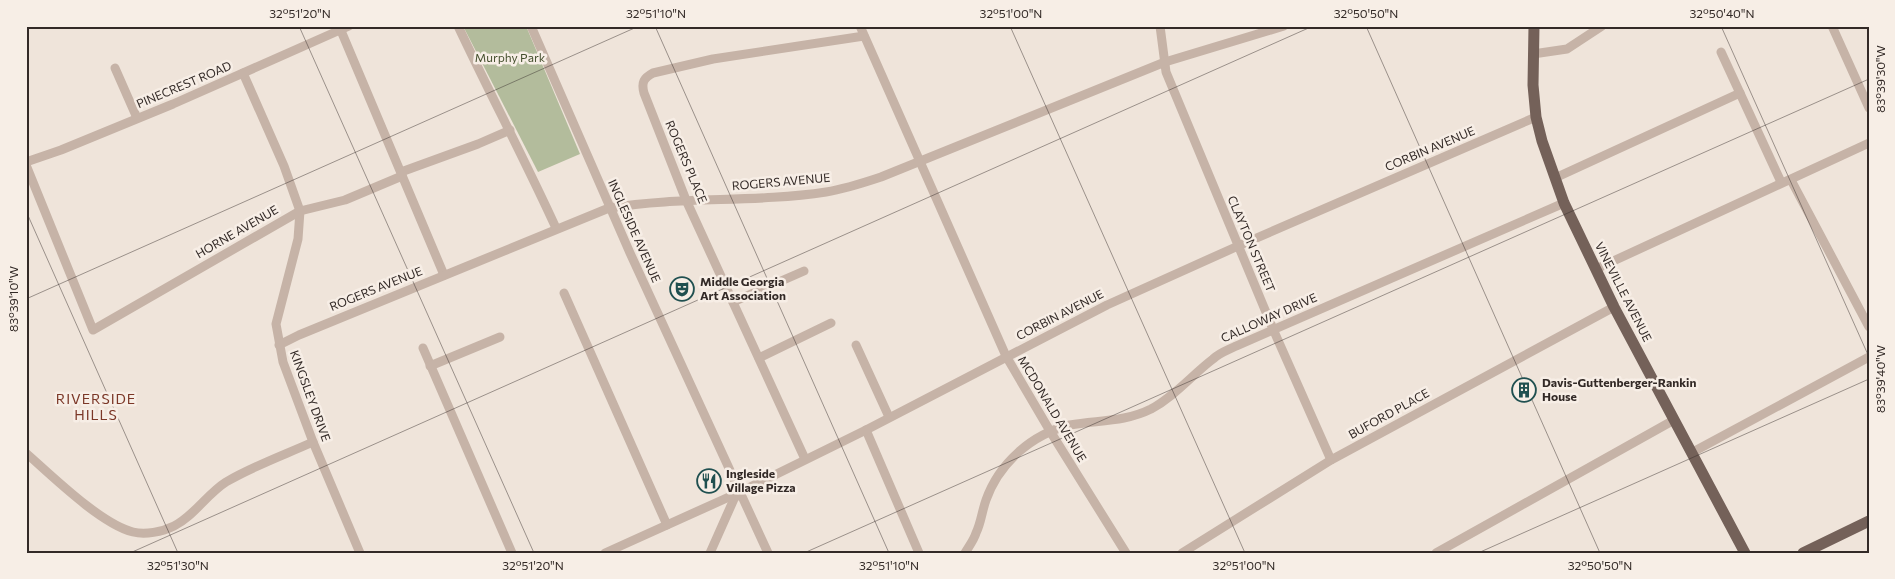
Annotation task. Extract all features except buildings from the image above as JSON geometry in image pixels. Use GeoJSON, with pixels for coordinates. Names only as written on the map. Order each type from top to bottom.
{"type":"FeatureCollection","features":[{"type":"Feature","properties":{"kind":"main road","name":"VINEVILLE AVENUE"},"geometry":{"type":"LineString","coordinates":[[1534,26],[1533,85],[1536,117],[1564,203],[1614,307],[1690,453],[1745,553]]}},
{"type":"Feature","properties":{"kind":"main road"},"geometry":{"type":"LineString","coordinates":[[1803,553],[1869,521]]}},
{"type":"Feature","properties":{"kind":"street"},"geometry":{"type":"LineString","coordinates":[[458,26],[556,228]]}},
{"type":"Feature","properties":{"kind":"street","name":"INGLESIDE AVENUE"},"geometry":{"type":"LineString","coordinates":[[531,26],[609,208],[768,553]]}},
{"type":"Feature","properties":{"kind":"street","name":"MCDONALD AVENUE"},"geometry":{"type":"LineString","coordinates":[[860,26],[1006,356],[1126,553]]}},
{"type":"Feature","properties":{"kind":"street","name":"CLAYTON STREET"},"geometry":{"type":"LineString","coordinates":[[1160,26],[1166,72],[1273,329],[1331,460]]}},
{"type":"Feature","properties":{"kind":"street","name":"ROGERS AVENUE"},"geometry":{"type":"LineString","coordinates":[[279,345],[556,228],[609,208],[650,202],[827,192],[881,177],[920,162],[1165,62],[1284,26]]}},
{"type":"Feature","properties":{"kind":"street"},"geometry":{"type":"LineString","coordinates":[[1534,54],[1567,49],[1602,26]]}},
{"type":"Feature","properties":{"kind":"street"},"geometry":{"type":"LineString","coordinates":[[1832,26],[1869,108]]}},
{"type":"Feature","properties":{"kind":"street"},"geometry":{"type":"LineString","coordinates":[[343,27],[444,275]]}},
{"type":"Feature","properties":{"kind":"street","name":"PINECREST ROAD"},"geometry":{"type":"LineString","coordinates":[[26,163],[243,73],[343,27]]}},
{"type":"Feature","properties":{"kind":"street","name":"ROGERS PLACE"},"geometry":{"type":"LineString","coordinates":[[805,459],[686,200],[642,86],[646,77],[653,73],[714,59],[864,36]]}},
{"type":"Feature","properties":{"kind":"street"},"geometry":{"type":"LineString","coordinates":[[1720,52],[1781,182]]}},
{"type":"Feature","properties":{"kind":"street"},"geometry":{"type":"LineString","coordinates":[[115,68],[137,118]]}},
{"type":"Feature","properties":{"kind":"street","name":"KINGSLEY DRIVE"},"geometry":{"type":"LineString","coordinates":[[243,73],[287,174],[300,211],[298,238],[276,324],[279,345],[290,384],[360,553]]}},
{"type":"Feature","properties":{"kind":"street"},"geometry":{"type":"LineString","coordinates":[[1555,178],[1740,93]]}},
{"type":"Feature","properties":{"kind":"street","name":"CORBIN AVENUE"},"geometry":{"type":"LineString","coordinates":[[605,553],[740,492],[866,430],[1108,305],[1238,246],[1536,117]]}},
{"type":"Feature","properties":{"kind":"street","name":"HORNE AVENUE"},"geometry":{"type":"LineString","coordinates":[[26,163],[93,330],[300,211],[345,200],[402,174],[510,130]]}},
{"type":"Feature","properties":{"kind":"street"},"geometry":{"type":"LineString","coordinates":[[1596,269],[1869,143]]}},
{"type":"Feature","properties":{"kind":"street"},"geometry":{"type":"LineString","coordinates":[[1791,180],[1869,327]]}},
{"type":"Feature","properties":{"kind":"street","name":"CALLOWAY DRIVE"},"geometry":{"type":"LineString","coordinates":[[965,553],[976,534],[986,500],[999,474],[1018,452],[1036,438],[1050,431],[1070,426],[1126,418],[1150,410],[1164,402],[1181,388],[1214,357],[1273,329],[1564,203]]}},
{"type":"Feature","properties":{"kind":"street"},"geometry":{"type":"LineString","coordinates":[[733,302],[804,271]]}},
{"type":"Feature","properties":{"kind":"street"},"geometry":{"type":"LineString","coordinates":[[564,292],[667,525]]}},
{"type":"Feature","properties":{"kind":"street","name":"BUFORD PLACE"},"geometry":{"type":"LineString","coordinates":[[1182,553],[1331,460],[1614,307]]}},
{"type":"Feature","properties":{"kind":"street"},"geometry":{"type":"LineString","coordinates":[[759,358],[831,323]]}},
{"type":"Feature","properties":{"kind":"street"},"geometry":{"type":"LineString","coordinates":[[430,366],[500,337]]}},
{"type":"Feature","properties":{"kind":"street"},"geometry":{"type":"LineString","coordinates":[[856,346],[890,417]]}},
{"type":"Feature","properties":{"kind":"street"},"geometry":{"type":"LineString","coordinates":[[423,348],[512,553]]}},
{"type":"Feature","properties":{"kind":"street"},"geometry":{"type":"LineString","coordinates":[[1690,453],[1869,357]]}},
{"type":"Feature","properties":{"kind":"street"},"geometry":{"type":"LineString","coordinates":[[1436,553],[1674,420]]}},
{"type":"Feature","properties":{"kind":"street"},"geometry":{"type":"LineString","coordinates":[[866,430],[919,553]]}},
{"type":"Feature","properties":{"kind":"street"},"geometry":{"type":"LineString","coordinates":[[26,454],[78,498],[114,524],[131,532],[147,533],[173,527],[225,483],[313,442]]}},
{"type":"Feature","properties":{"kind":"street"},"geometry":{"type":"LineString","coordinates":[[710,553],[734,499],[740,492]]}},
{"type":"Feature","properties":{"kind":"green space","name":"Murphy Park"},"geometry":{"type":"Polygon","coordinates":[[[463,26],[526,26],[580,154],[538,172],[463,26]]]}},
{"type":"Feature","properties":{"kind":"place","name":"Middle Georgia Art Association"},"geometry":{"type":"Point","coordinates":[682,289]}},
{"type":"Feature","properties":{"kind":"place","name":"Davis-Guttenberger-Rankin House"},"geometry":{"type":"Point","coordinates":[1524,390]}},
{"type":"Feature","properties":{"kind":"place","name":"Ingleside Village Pizza"},"geometry":{"type":"Point","coordinates":[709,481]}},
{"type":"Feature","properties":{"kind":"district","name":"RIVERSIDE HILLS"},"geometry":{"type":"Point","coordinates":[96,408]}}]}
